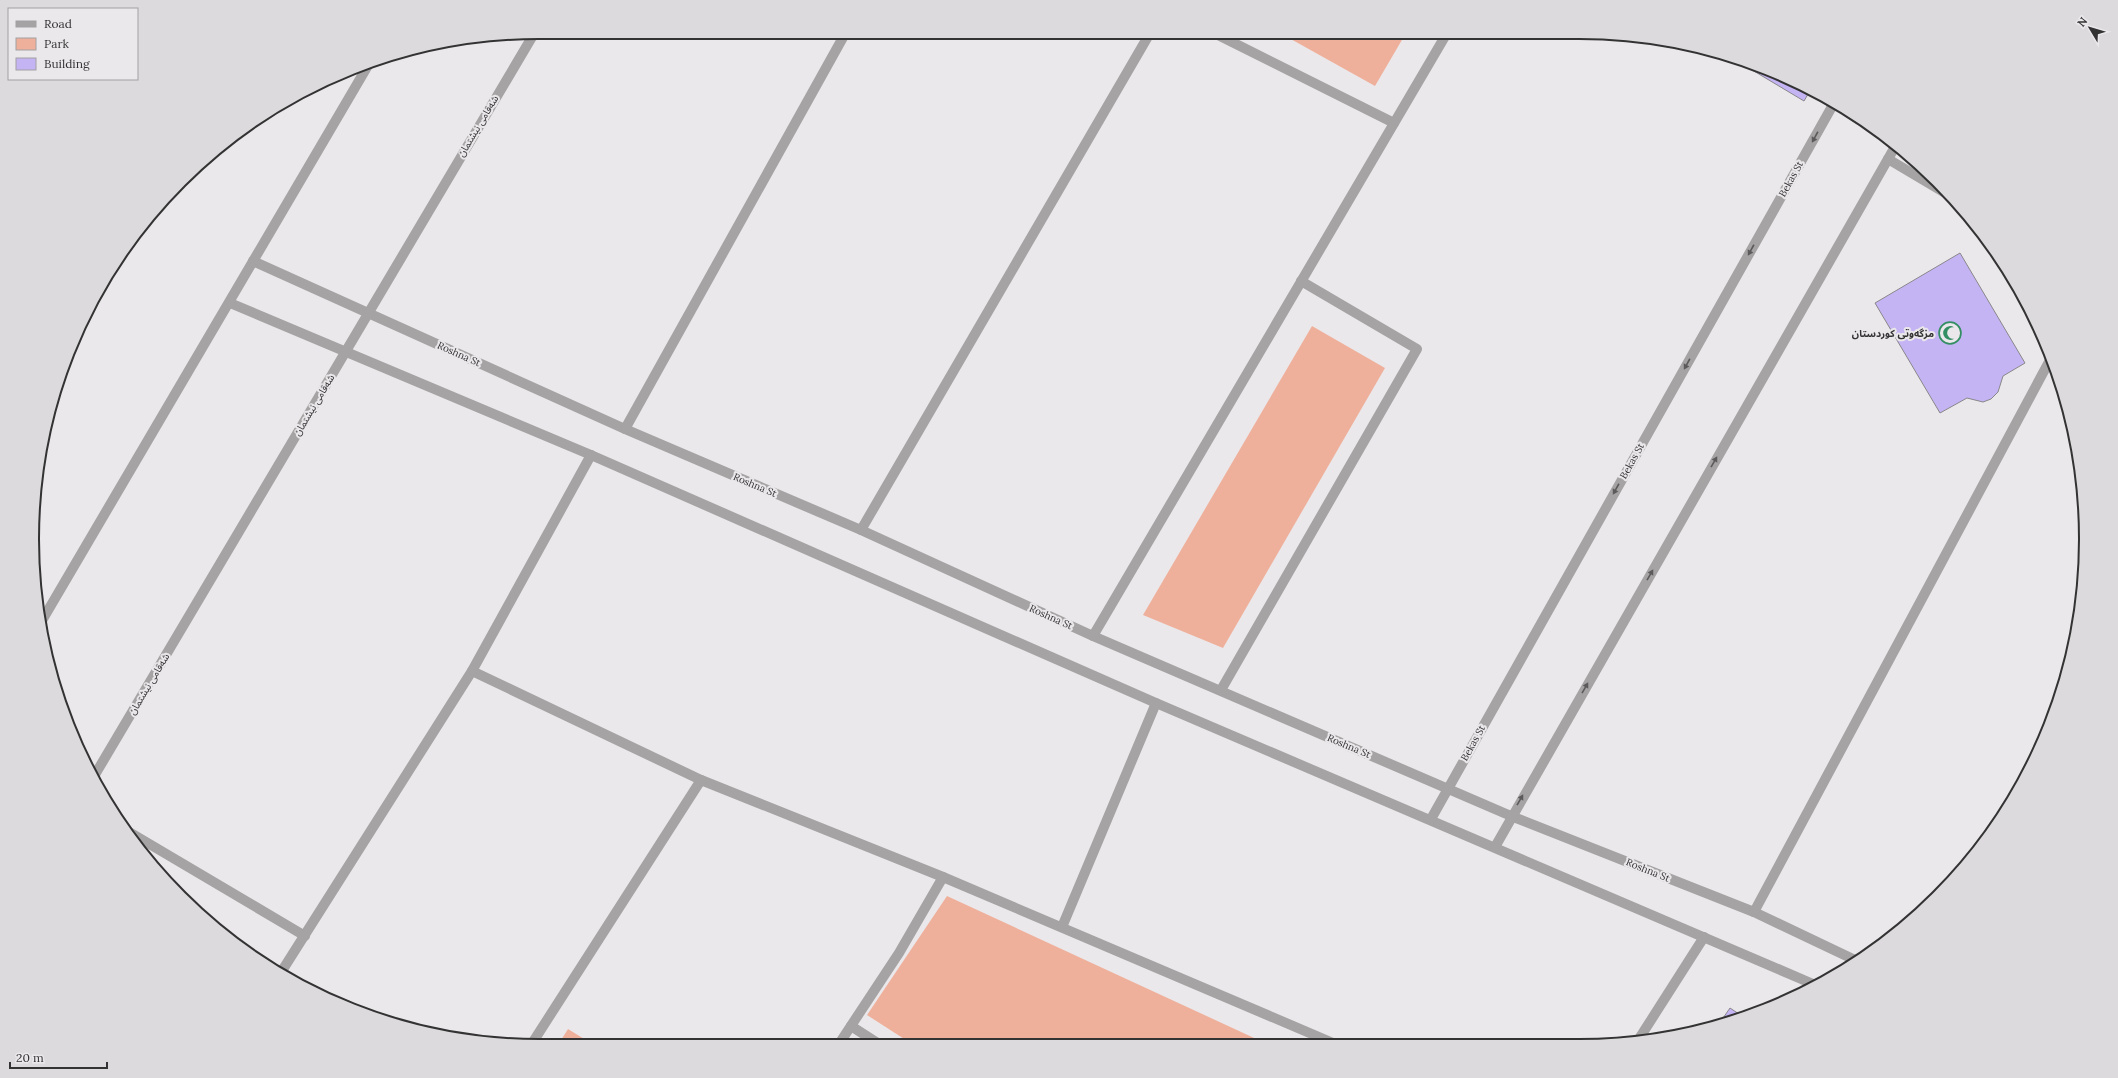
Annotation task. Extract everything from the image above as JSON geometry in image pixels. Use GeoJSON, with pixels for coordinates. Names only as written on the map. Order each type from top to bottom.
{"type":"FeatureCollection","features":[{"type":"Feature","properties":{"kind":"street","name":"شەقامی نیشتمان"},"geometry":{"type":"LineString","coordinates":[[97,771],[531,39]]}},
{"type":"Feature","properties":{"kind":"street"},"geometry":{"type":"LineString","coordinates":[[625,429],[842,39]]}},
{"type":"Feature","properties":{"kind":"street"},"geometry":{"type":"LineString","coordinates":[[861,530],[1147,39]]}},
{"type":"Feature","properties":{"kind":"street"},"geometry":{"type":"LineString","coordinates":[[1226,39],[1394,123]]}},
{"type":"Feature","properties":{"kind":"street"},"geometry":{"type":"LineString","coordinates":[[1093,636],[1443,39]]}},
{"type":"Feature","properties":{"kind":"street"},"geometry":{"type":"LineString","coordinates":[[45,615],[230,303],[365,71]]}},
{"type":"Feature","properties":{"kind":"street","name":"Bekas St"},"geometry":{"type":"LineString","coordinates":[[1431,819],[1831,107]]}},
{"type":"Feature","properties":{"kind":"street"},"geometry":{"type":"LineString","coordinates":[[1494,847],[1893,150]]}},
{"type":"Feature","properties":{"kind":"street"},"geometry":{"type":"LineString","coordinates":[[1888,159],[1934,187]]}},
{"type":"Feature","properties":{"kind":"street","name":"Roshna St"},"geometry":{"type":"LineString","coordinates":[[253,261],[625,429],[861,530],[1093,636],[1511,816],[1754,912],[1852,958]]}},
{"type":"Feature","properties":{"kind":"street"},"geometry":{"type":"LineString","coordinates":[[1221,690],[1417,349],[1301,281]]}},
{"type":"Feature","properties":{"kind":"street"},"geometry":{"type":"LineString","coordinates":[[230,303],[345,353],[591,455],[1156,702],[1809,982]]}},
{"type":"Feature","properties":{"kind":"street"},"geometry":{"type":"LineString","coordinates":[[1754,912],[2047,365]]}},
{"type":"Feature","properties":{"kind":"street"},"geometry":{"type":"LineString","coordinates":[[284,969],[472,671],[591,455]]}},
{"type":"Feature","properties":{"kind":"street"},"geometry":{"type":"LineString","coordinates":[[472,671],[701,780],[943,877],[1326,1039]]}},
{"type":"Feature","properties":{"kind":"street"},"geometry":{"type":"LineString","coordinates":[[1062,927],[1156,702]]}},
{"type":"Feature","properties":{"kind":"street"},"geometry":{"type":"LineString","coordinates":[[535,1039],[701,780]]}},
{"type":"Feature","properties":{"kind":"street"},"geometry":{"type":"LineString","coordinates":[[138,837],[305,936]]}},
{"type":"Feature","properties":{"kind":"street"},"geometry":{"type":"LineString","coordinates":[[842,1039],[900,953],[943,877]]}},
{"type":"Feature","properties":{"kind":"street"},"geometry":{"type":"LineString","coordinates":[[1641,1035],[1704,936]]}},
{"type":"Feature","properties":{"kind":"street"},"geometry":{"type":"LineString","coordinates":[[851,1026],[871,1039]]}},
{"type":"Feature","properties":{"kind":"green space"},"geometry":{"type":"Polygon","coordinates":[[[1291,39],[1402,39],[1375,86],[1291,39]]]}},
{"type":"Feature","properties":{"kind":"green space"},"geometry":{"type":"Polygon","coordinates":[[[1312,326],[1385,368],[1223,648],[1143,615],[1312,326]]]}},
{"type":"Feature","properties":{"kind":"green space"},"geometry":{"type":"Polygon","coordinates":[[[947,896],[1256,1039],[904,1039],[867,1015],[947,896]]]}},
{"type":"Feature","properties":{"kind":"green space"},"geometry":{"type":"Polygon","coordinates":[[[568,1029],[584,1039],[562,1039],[568,1029]]]}},
{"type":"Feature","properties":{"kind":"building"},"geometry":{"type":"Polygon","coordinates":[[[1754,71],[1808,95],[1804,101],[1754,71]]]}},
{"type":"Feature","properties":{"kind":"building","name":"مزگەوتی کوردستان"},"geometry":{"type":"Polygon","coordinates":[[[1960,253],[2025,363],[2003,376],[1998,392],[1991,399],[1983,402],[1967,398],[1940,413],[1875,303],[1960,253]]]}},
{"type":"Feature","properties":{"kind":"building"},"geometry":{"type":"Polygon","coordinates":[[[1730,1008],[1737,1013],[1724,1017],[1730,1008]]]}},
{"type":"Feature","properties":{"kind":"place","name":"مزگەوتی کوردستان"},"geometry":{"type":"Point","coordinates":[1950,333]}}]}
